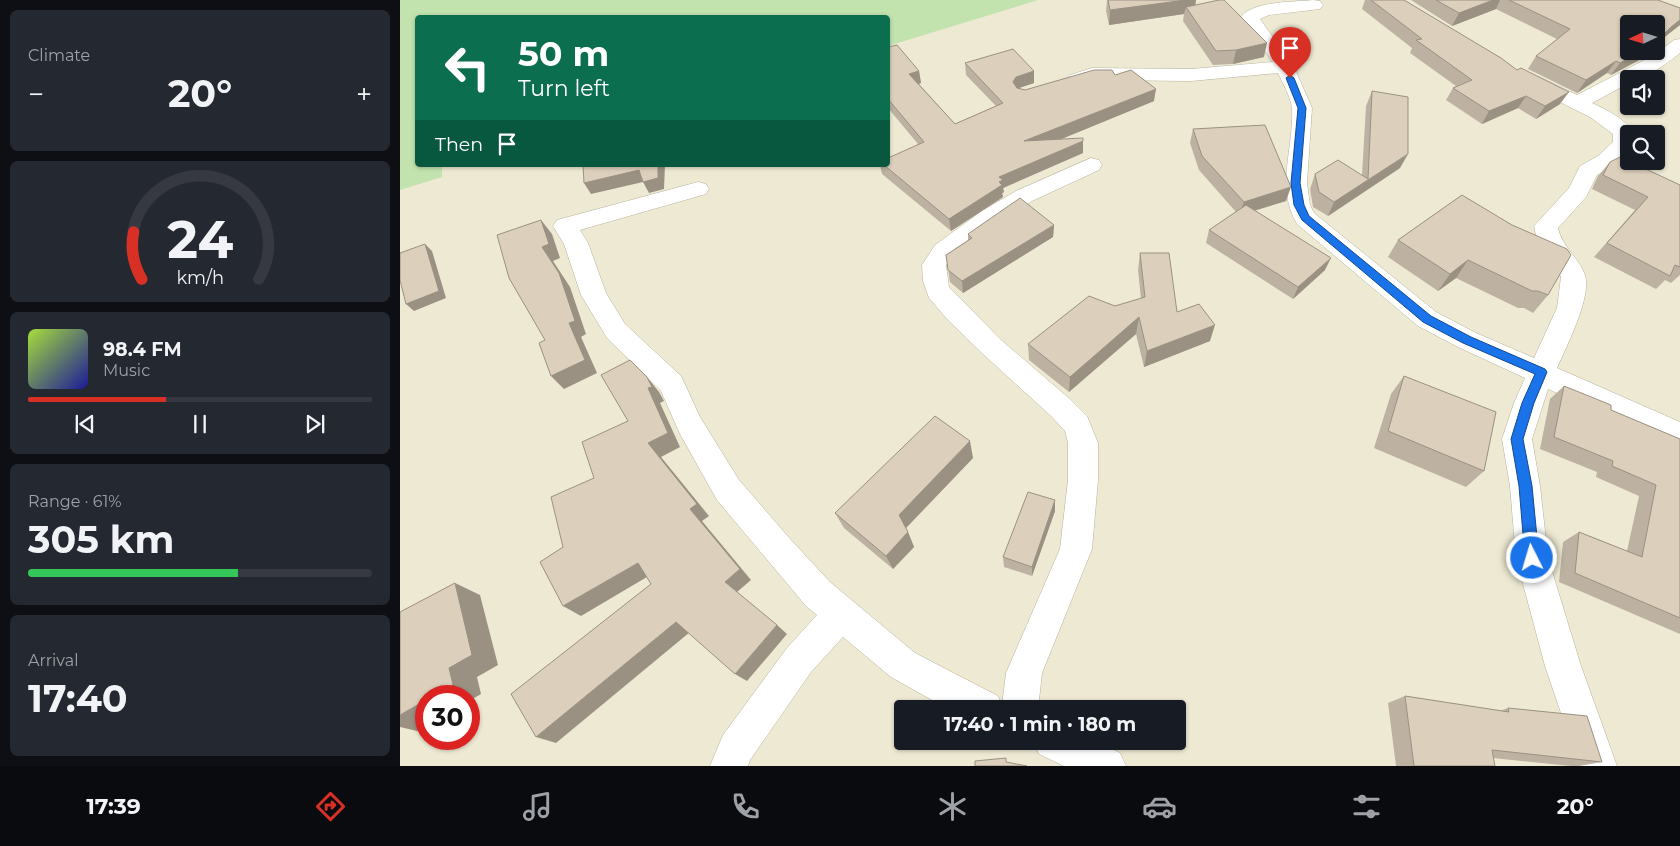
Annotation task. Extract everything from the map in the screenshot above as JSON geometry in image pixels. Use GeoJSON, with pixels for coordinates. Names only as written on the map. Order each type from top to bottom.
{"type":"FeatureCollection","features":[{"type":"Feature","properties":{"kind":"street"},"geometry":{"type":"LineString","coordinates":[[1314,5],[1266,10],[1250,17],[1285,67],[1302,108],[1296,183],[1299,205],[1305,218],[1427,319],[1467,340],[1680,435]]}},
{"type":"Feature","properties":{"kind":"street"},"geometry":{"type":"LineString","coordinates":[[1577,104],[1661,59],[1680,44]]}},
{"type":"Feature","properties":{"kind":"street"},"geometry":{"type":"LineString","coordinates":[[1062,83],[1092,74],[1191,75],[1285,67]]}},
{"type":"Feature","properties":{"kind":"street"},"geometry":{"type":"LineString","coordinates":[[1514,72],[1597,113],[1623,132],[1624,143],[1606,161],[1588,171],[1578,192],[1546,226],[1549,240],[1573,276],[1570,308],[1528,403],[1517,439],[1525,486],[1532,558],[1563,666],[1598,766]]}},
{"type":"Feature","properties":{"kind":"street"},"geometry":{"type":"LineString","coordinates":[[1021,700],[1024,673],[1076,549],[1083,480],[1083,444],[1077,425],[1062,408],[992,347],[957,313],[938,291],[935,281],[934,264],[943,251],[990,217],[1024,196],[1091,165]]}},
{"type":"Feature","properties":{"kind":"street"},"geometry":{"type":"LineString","coordinates":[[698,189],[566,226],[576,243],[594,295],[616,331],[646,362],[671,384],[690,425],[728,490],[818,594],[903,665],[969,700]]}},
{"type":"Feature","properties":{"kind":"street"},"geometry":{"type":"LineString","coordinates":[[729,766],[736,748],[799,660],[841,614]]}},
{"type":"Feature","properties":{"kind":"street"},"geometry":{"type":"LineString","coordinates":[[1072,750],[1107,766]]}},
{"type":"Feature","properties":{"kind":"green space"},"geometry":{"type":"Polygon","coordinates":[[[400,0],[1038,0],[890,45],[890,15],[415,15],[415,167],[442,167],[442,177],[400,190],[400,0]]]}},
{"type":"Feature","properties":{"kind":"building"},"geometry":{"type":"Polygon","coordinates":[[[1108,0],[1186,0],[1110,10],[1108,0]]]}},
{"type":"Feature","properties":{"kind":"building"},"geometry":{"type":"Polygon","coordinates":[[[1224,0],[1267,43],[1236,50],[1216,51],[1186,7],[1224,0]]]}},
{"type":"Feature","properties":{"kind":"building"},"geometry":{"type":"Polygon","coordinates":[[[1371,0],[1404,0],[1501,58],[1517,70],[1521,68],[1569,92],[1545,106],[1526,96],[1489,111],[1453,88],[1472,80],[1416,40],[1422,39],[1371,0]]]}},
{"type":"Feature","properties":{"kind":"building"},"geometry":{"type":"Polygon","coordinates":[[[1436,0],[1493,0],[1459,13],[1436,0]]]}},
{"type":"Feature","properties":{"kind":"building"},"geometry":{"type":"Polygon","coordinates":[[[1509,0],[1658,0],[1680,8],[1680,20],[1665,33],[1665,15],[1620,15],[1620,60],[1626,60],[1620,63],[1616,61],[1586,80],[1536,56],[1570,29],[1509,0]]]}},
{"type":"Feature","properties":{"kind":"building"},"geometry":{"type":"Polygon","coordinates":[[[897,45],[919,71],[909,74],[955,124],[1003,103],[965,63],[1013,49],[1034,71],[1016,77],[1013,82],[1017,88],[1025,90],[1094,70],[1112,70],[1115,75],[1131,70],[1156,89],[1024,141],[1083,138],[1083,141],[999,177],[1003,180],[999,182],[1002,185],[949,219],[886,167],[890,167],[890,157],[924,142],[890,101],[890,47],[897,45]]]}},
{"type":"Feature","properties":{"kind":"building"},"geometry":{"type":"Polygon","coordinates":[[[1372,91],[1408,97],[1408,154],[1334,202],[1319,192],[1315,174],[1338,160],[1368,179],[1372,91]]]}},
{"type":"Feature","properties":{"kind":"building"},"geometry":{"type":"Polygon","coordinates":[[[1265,125],[1291,187],[1244,202],[1202,156],[1193,129],[1265,125]]]}},
{"type":"Feature","properties":{"kind":"building"},"geometry":{"type":"Polygon","coordinates":[[[1620,157],[1620,170],[1648,170],[1680,185],[1680,267],[1675,265],[1670,276],[1607,243],[1648,197],[1603,175],[1610,162],[1620,157]]]}},
{"type":"Feature","properties":{"kind":"building"},"geometry":{"type":"Polygon","coordinates":[[[583,167],[658,167],[658,178],[643,182],[639,170],[584,183],[583,167]]]}},
{"type":"Feature","properties":{"kind":"building"},"geometry":{"type":"Polygon","coordinates":[[[1462,195],[1512,225],[1567,249],[1571,255],[1548,295],[1532,291],[1468,260],[1450,274],[1398,240],[1462,195]]]}},
{"type":"Feature","properties":{"kind":"building"},"geometry":{"type":"Polygon","coordinates":[[[1020,198],[1054,225],[962,281],[948,270],[946,255],[972,238],[968,234],[1020,198]]]}},
{"type":"Feature","properties":{"kind":"building"},"geometry":{"type":"Polygon","coordinates":[[[1246,205],[1331,258],[1298,287],[1209,230],[1246,205]]]}},
{"type":"Feature","properties":{"kind":"building"},"geometry":{"type":"Polygon","coordinates":[[[541,220],[549,244],[542,247],[559,273],[575,321],[569,323],[585,360],[551,376],[539,343],[545,340],[509,278],[497,235],[541,220]]]}},
{"type":"Feature","properties":{"kind":"building"},"geometry":{"type":"Polygon","coordinates":[[[425,244],[439,291],[406,304],[400,280],[400,253],[425,244]]]}},
{"type":"Feature","properties":{"kind":"building"},"geometry":{"type":"Polygon","coordinates":[[[1140,253],[1169,253],[1177,312],[1199,304],[1215,325],[1147,351],[1139,317],[1070,377],[1028,344],[1089,296],[1115,306],[1145,297],[1140,253]]]}},
{"type":"Feature","properties":{"kind":"building"},"geometry":{"type":"Polygon","coordinates":[[[630,360],[647,377],[652,387],[648,388],[668,433],[648,443],[697,504],[690,509],[740,569],[725,582],[777,625],[735,674],[676,622],[536,737],[511,694],[651,584],[638,563],[563,606],[540,562],[563,547],[551,497],[594,478],[582,442],[628,421],[601,375],[630,360]]]}},
{"type":"Feature","properties":{"kind":"building"},"geometry":{"type":"Polygon","coordinates":[[[1404,376],[1496,412],[1484,471],[1388,431],[1404,376]]]}},
{"type":"Feature","properties":{"kind":"building"},"geometry":{"type":"Polygon","coordinates":[[[1564,386],[1611,405],[1611,410],[1680,439],[1680,618],[1575,573],[1579,532],[1642,557],[1656,485],[1612,466],[1613,461],[1554,437],[1564,386]]]}},
{"type":"Feature","properties":{"kind":"building"},"geometry":{"type":"Polygon","coordinates":[[[935,416],[970,441],[899,515],[908,532],[886,556],[835,513],[935,416]]]}},
{"type":"Feature","properties":{"kind":"building"},"geometry":{"type":"Polygon","coordinates":[[[1028,492],[1055,500],[1032,567],[1003,557],[1028,492]]]}},
{"type":"Feature","properties":{"kind":"building"},"geometry":{"type":"Polygon","coordinates":[[[455,583],[472,655],[449,668],[453,685],[415,685],[415,706],[400,715],[400,612],[455,583]]]}},
{"type":"Feature","properties":{"kind":"building"},"geometry":{"type":"Polygon","coordinates":[[[1405,696],[1509,712],[1508,708],[1587,716],[1602,762],[1492,750],[1495,766],[1414,766],[1405,696]]]}},
{"type":"Feature","properties":{"kind":"building"},"geometry":{"type":"Polygon","coordinates":[[[1006,758],[1006,762],[1027,766],[975,766],[975,761],[1006,758]]]}},
{"type":"Feature","properties":{"kind":"route"},"geometry":{"type":"LineString","coordinates":[[1290,78],[1302,108],[1296,183],[1299,205],[1305,218],[1427,319],[1467,340],[1541,372],[1528,403],[1517,439],[1525,486],[1532,558]]}}]}
